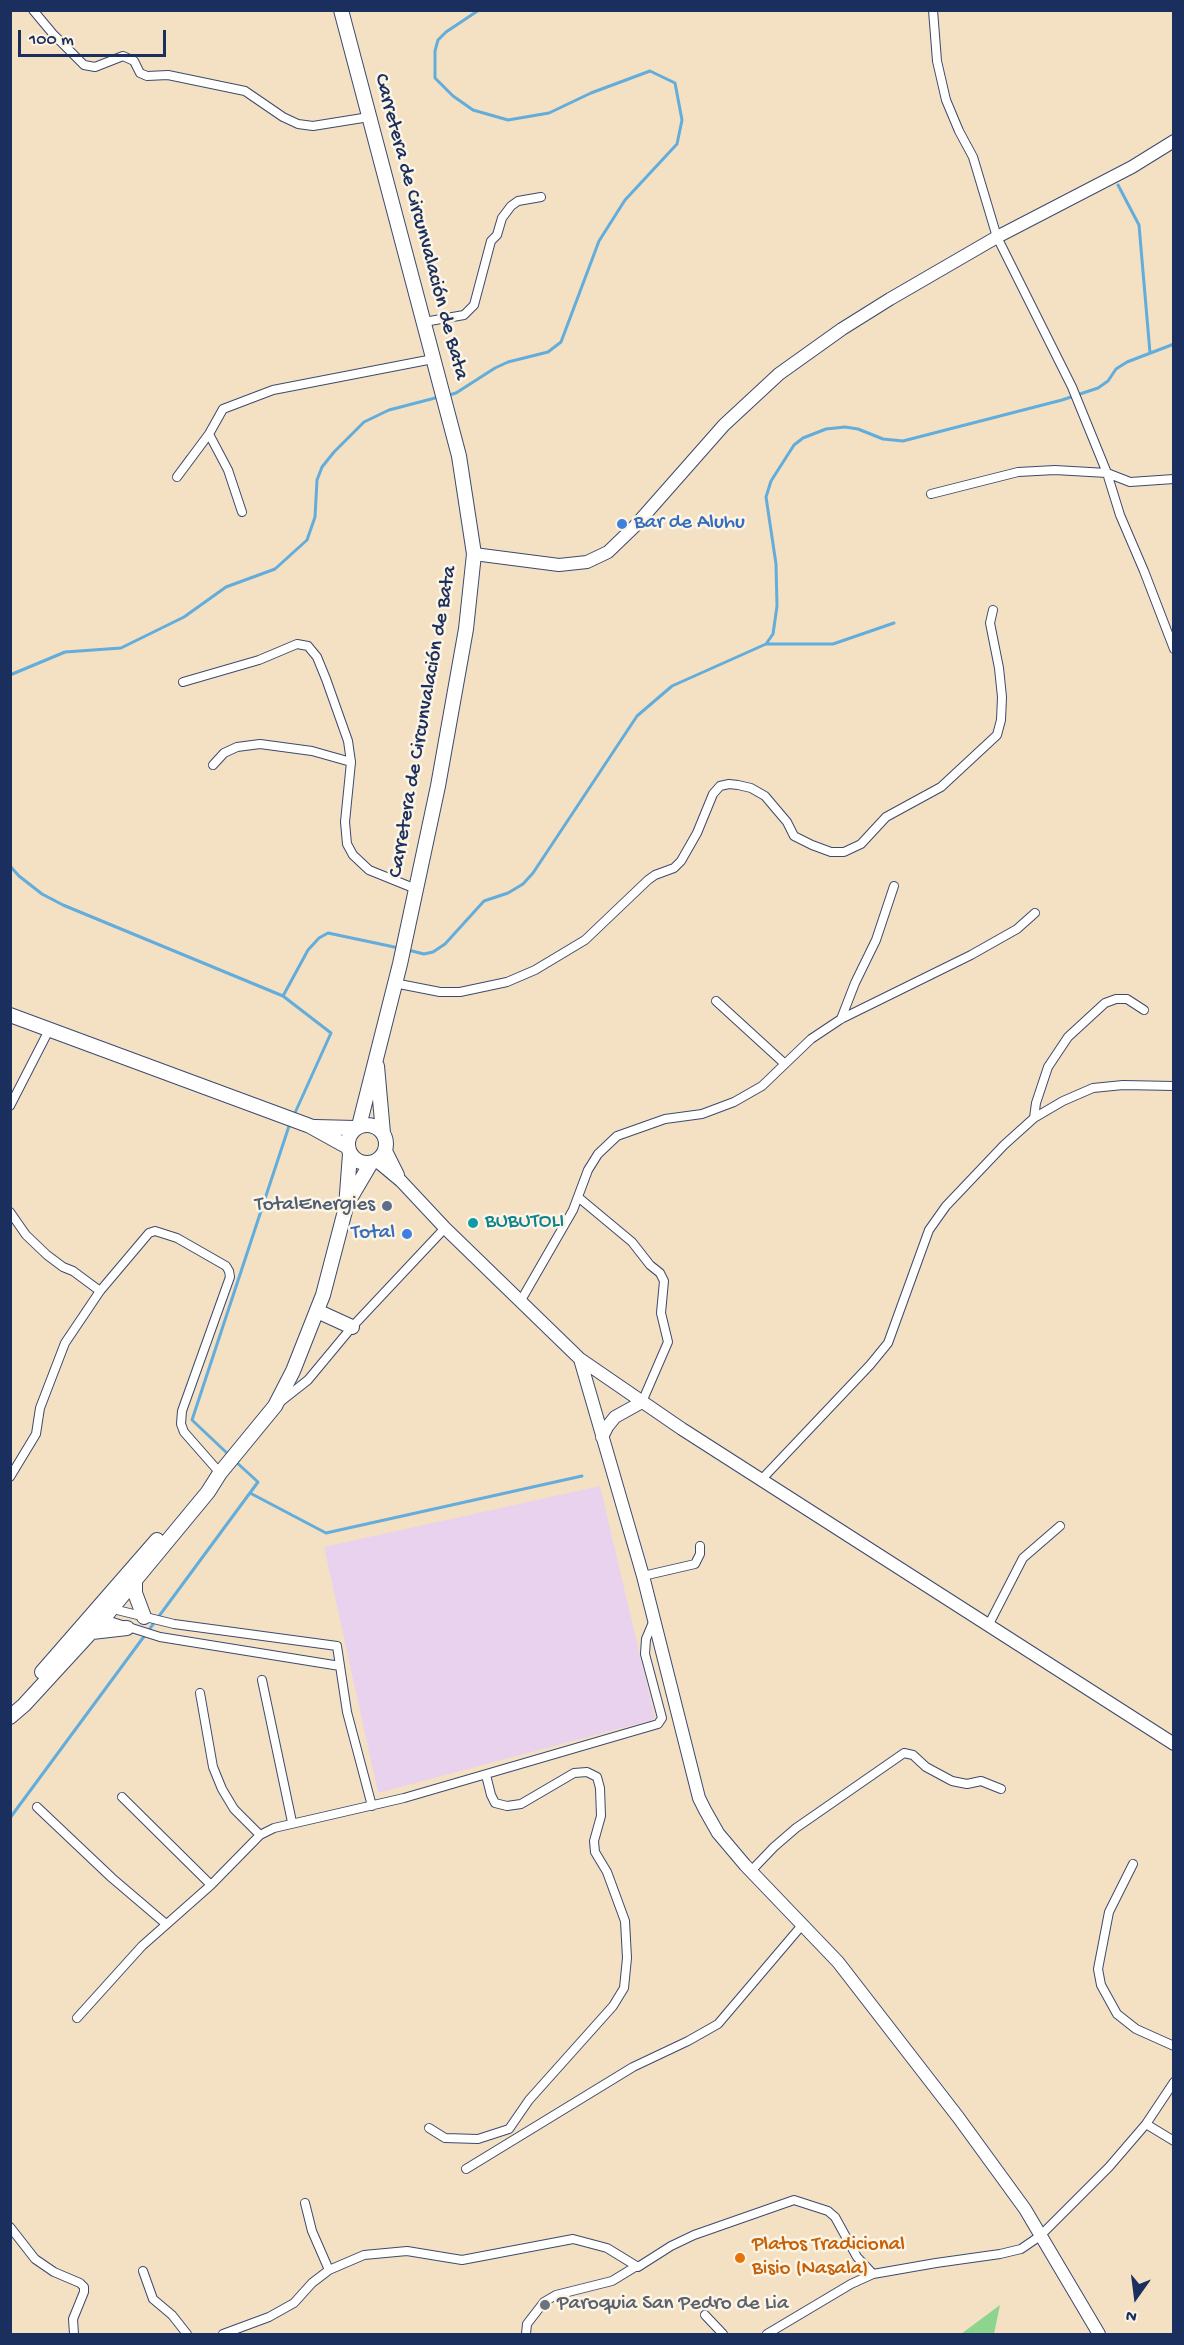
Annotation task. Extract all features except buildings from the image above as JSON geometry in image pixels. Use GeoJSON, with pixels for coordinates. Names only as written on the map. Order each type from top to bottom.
{"type":"FeatureCollection","features":[{"type":"Feature","properties":{"kind":"main road","name":"Carretera de Circunvalación de Bata"},"geometry":{"type":"LineString","coordinates":[[341,10],[459,456],[474,554],[466,629],[438,786],[400,963],[357,1127]]}},
{"type":"Feature","properties":{"kind":"main road"},"geometry":{"type":"LineString","coordinates":[[10,1015],[306,1125],[349,1150],[359,1162],[378,1158]]}},
{"type":"Feature","properties":{"kind":"main road","name":"Carretera de Circunvalación de Bata"},"geometry":{"type":"LineString","coordinates":[[376,1056],[383,1133]]}},
{"type":"Feature","properties":{"kind":"main road"},"geometry":{"type":"LineString","coordinates":[[306,1125],[357,1127],[370,1124],[383,1133],[387,1145],[346,1207]]}},
{"type":"Feature","properties":{"kind":"main road"},"geometry":{"type":"LineString","coordinates":[[10,1716],[24,1705],[92,1632],[102,1612],[204,1487],[220,1473],[275,1406],[317,1311],[346,1207],[349,1137],[357,1127]]}},
{"type":"Feature","properties":{"kind":"main road"},"geometry":{"type":"LineString","coordinates":[[317,1311],[352,1328]]}},
{"type":"Feature","properties":{"kind":"main road"},"geometry":{"type":"LineString","coordinates":[[10,1711],[135,1580],[208,1492],[220,1473]]}},
{"type":"Feature","properties":{"kind":"main road"},"geometry":{"type":"LineString","coordinates":[[135,1580],[135,1593],[146,1617]]}},
{"type":"Feature","properties":{"kind":"main road"},"geometry":{"type":"LineString","coordinates":[[92,1632],[130,1629]]}},
{"type":"Feature","properties":{"kind":"street"},"geometry":{"type":"LineString","coordinates":[[33,10],[52,34],[84,65],[95,67],[123,56],[134,62],[140,73],[147,76],[168,75],[245,91],[283,117],[298,124],[314,126],[369,117]]}},
{"type":"Feature","properties":{"kind":"street"},"geometry":{"type":"LineString","coordinates":[[933,10],[937,61],[946,100],[973,157],[997,237],[1080,404],[1107,473],[1120,515],[1173,649]]}},
{"type":"Feature","properties":{"kind":"street"},"geometry":{"type":"LineString","coordinates":[[474,554],[559,565],[587,562],[608,552],[635,526],[724,425],[779,374],[861,317],[997,237],[1132,167],[1173,141]]}},
{"type":"Feature","properties":{"kind":"street"},"geometry":{"type":"LineString","coordinates":[[424,322],[464,315],[474,305],[491,242],[498,235],[502,218],[518,201],[541,197]]}},
{"type":"Feature","properties":{"kind":"street"},"geometry":{"type":"LineString","coordinates":[[191,458],[177,477],[209,434],[223,409],[251,397],[296,385],[433,359]]}},
{"type":"Feature","properties":{"kind":"street"},"geometry":{"type":"LineString","coordinates":[[209,434],[230,473],[242,512]]}},
{"type":"Feature","properties":{"kind":"street"},"geometry":{"type":"LineString","coordinates":[[932,494],[1018,472],[1055,470],[1107,473],[1130,482],[1173,479]]}},
{"type":"Feature","properties":{"kind":"street"},"geometry":{"type":"LineString","coordinates":[[394,983],[440,992],[469,990],[507,982],[535,970],[575,946],[609,919],[648,880],[674,868],[681,861],[697,832],[713,794],[720,786],[729,784],[744,787],[765,796],[787,822],[794,836],[812,846],[831,852],[844,852],[861,844],[886,817],[941,787],[997,735],[1001,720],[1002,697],[990,623],[993,610]]}},
{"type":"Feature","properties":{"kind":"street"},"geometry":{"type":"LineString","coordinates":[[183,682],[259,660],[297,644],[308,646],[317,657],[348,741],[351,762],[345,822],[347,843],[352,855],[369,870],[416,890]]}},
{"type":"Feature","properties":{"kind":"street"},"geometry":{"type":"LineString","coordinates":[[213,765],[224,753],[237,747],[260,744],[312,751],[351,762]]}},
{"type":"Feature","properties":{"kind":"street"},"geometry":{"type":"LineString","coordinates":[[841,1019],[876,940],[894,886]]}},
{"type":"Feature","properties":{"kind":"street"},"geometry":{"type":"LineString","coordinates":[[520,1302],[554,1247],[588,1170],[598,1154],[617,1136],[665,1119],[702,1114],[734,1102],[762,1086],[811,1039],[841,1019],[970,955],[1017,929],[1035,913]]}},
{"type":"Feature","properties":{"kind":"street"},"geometry":{"type":"LineString","coordinates":[[1034,1118],[1048,1067],[1068,1036],[1105,1003],[1116,999],[1127,999],[1144,1010]]}},
{"type":"Feature","properties":{"kind":"street"},"geometry":{"type":"LineString","coordinates":[[716,1001],[785,1064]]}},
{"type":"Feature","properties":{"kind":"street"},"geometry":{"type":"LineString","coordinates":[[10,1106],[49,1030]]}},
{"type":"Feature","properties":{"kind":"street"},"geometry":{"type":"LineString","coordinates":[[762,1479],[888,1343],[929,1230],[946,1206],[971,1178],[1034,1118],[1063,1101],[1093,1088],[1123,1085],[1173,1086]]}},
{"type":"Feature","properties":{"kind":"street"},"geometry":{"type":"LineString","coordinates":[[378,1158],[445,1228],[580,1359],[642,1402],[988,1626],[1172,1740]]}},
{"type":"Feature","properties":{"kind":"street"},"geometry":{"type":"LineString","coordinates":[[578,1197],[632,1242],[650,1265],[660,1273],[664,1281],[661,1313],[668,1342],[642,1402],[615,1418],[602,1437]]}},
{"type":"Feature","properties":{"kind":"street"},"geometry":{"type":"LineString","coordinates":[[10,1212],[26,1235],[47,1256],[73,1271],[100,1291]]}},
{"type":"Feature","properties":{"kind":"street"},"geometry":{"type":"LineString","coordinates":[[275,1406],[308,1380],[352,1328],[445,1228]]}},
{"type":"Feature","properties":{"kind":"street"},"geometry":{"type":"LineString","coordinates":[[10,1477],[36,1434],[40,1408],[65,1343],[100,1291],[149,1233],[155,1231],[177,1238],[226,1266],[229,1271],[230,1277],[182,1412],[181,1424],[184,1431],[220,1473]]}},
{"type":"Feature","properties":{"kind":"street"},"geometry":{"type":"LineString","coordinates":[[580,1359],[655,1620],[699,1798],[718,1833],[838,1962],[951,2108],[1025,2209],[1099,2334]]}},
{"type":"Feature","properties":{"kind":"street"},"geometry":{"type":"LineString","coordinates":[[988,1626],[1023,1558],[1060,1526]]}},
{"type":"Feature","properties":{"kind":"street"},"geometry":{"type":"LineString","coordinates":[[643,1576],[695,1564],[700,1554],[700,1546]]}},
{"type":"Feature","properties":{"kind":"street"},"geometry":{"type":"LineString","coordinates":[[102,1612],[337,1646],[347,1712],[372,1806]]}},
{"type":"Feature","properties":{"kind":"street"},"geometry":{"type":"LineString","coordinates":[[102,1612],[130,1629],[160,1637],[340,1666]]}},
{"type":"Feature","properties":{"kind":"street"},"geometry":{"type":"LineString","coordinates":[[76,2018],[142,1946],[211,1885],[260,1835],[292,1822],[372,1806],[658,1724],[662,1718],[645,1654],[646,1638],[655,1620]]}},
{"type":"Feature","properties":{"kind":"street"},"geometry":{"type":"LineString","coordinates":[[262,1680],[292,1822]]}},
{"type":"Feature","properties":{"kind":"street"},"geometry":{"type":"LineString","coordinates":[[200,1693],[213,1767],[222,1789],[234,1809],[260,1835]]}},
{"type":"Feature","properties":{"kind":"street"},"geometry":{"type":"LineString","coordinates":[[751,1871],[796,1828],[904,1752],[913,1755],[926,1767],[952,1781],[967,1784],[981,1781],[1001,1789]]}},
{"type":"Feature","properties":{"kind":"street"},"geometry":{"type":"LineString","coordinates":[[429,2128],[445,2138],[478,2139],[509,2129],[529,2100],[613,2006],[624,1988],[627,1958],[625,1921],[607,1872],[595,1852],[594,1841],[601,1816],[600,1788],[597,1777],[587,1772],[574,1773],[521,1804],[507,1806],[495,1803],[486,1775]]}},
{"type":"Feature","properties":{"kind":"street"},"geometry":{"type":"LineString","coordinates":[[122,1797],[211,1885]]}},
{"type":"Feature","properties":{"kind":"street"},"geometry":{"type":"LineString","coordinates":[[37,1807],[112,1878],[166,1924]]}},
{"type":"Feature","properties":{"kind":"street"},"geometry":{"type":"LineString","coordinates":[[1133,1864],[1110,1912],[1098,1969],[1101,1985],[1117,2014],[1136,2029],[1173,2046]]}},
{"type":"Feature","properties":{"kind":"street"},"geometry":{"type":"LineString","coordinates":[[466,2169],[633,2067],[718,2024],[803,1924]]}},
{"type":"Feature","properties":{"kind":"street"},"geometry":{"type":"LineString","coordinates":[[767,2334],[851,2284],[873,2274],[1021,2249],[1040,2236],[1109,2167],[1146,2124],[1173,2082]]}},
{"type":"Feature","properties":{"kind":"street"},"geometry":{"type":"LineString","coordinates":[[1146,2124],[1173,2141]]}},
{"type":"Feature","properties":{"kind":"street"},"geometry":{"type":"LineString","coordinates":[[526,2334],[526,2324],[533,2314],[556,2295],[612,2281],[694,2235],[794,2200],[817,2206],[835,2217],[857,2257],[873,2274]]}},
{"type":"Feature","properties":{"kind":"street"},"geometry":{"type":"LineString","coordinates":[[305,2203],[312,2231],[329,2270]]}},
{"type":"Feature","properties":{"kind":"street"},"geometry":{"type":"LineString","coordinates":[[10,2227],[35,2259],[54,2272],[84,2287],[73,2319],[74,2334]]}},
{"type":"Feature","properties":{"kind":"street"},"geometry":{"type":"LineString","coordinates":[[223,2334],[269,2317],[294,2303],[312,2283],[329,2270],[364,2255],[407,2251],[462,2260],[573,2238],[607,2248],[636,2267]]}},
{"type":"Feature","properties":{"kind":"street"},"geometry":{"type":"LineString","coordinates":[[143,2271],[153,2299],[172,2315],[175,2322],[187,2334]]}},
{"type":"Feature","properties":{"kind":"street"},"geometry":{"type":"LineString","coordinates":[[705,2315],[723,2334]]}},
{"type":"Feature","properties":{"kind":"shaded area"},"geometry":{"type":"Polygon","coordinates":[[[600,1486],[655,1719],[378,1793],[324,1547],[600,1486]]]}},
{"type":"Feature","properties":{"kind":"green space"},"geometry":{"type":"Polygon","coordinates":[[[1000,2305],[994,2334],[961,2334],[1000,2305]]]}},
{"type":"Feature","properties":{"kind":"waterway"},"geometry":{"type":"LineString","coordinates":[[446,396],[456,393],[495,368],[508,362],[548,352],[561,342],[599,241],[625,200],[677,144],[682,120],[675,83],[650,71],[591,93],[549,113],[508,120],[473,110],[453,96],[435,78],[435,51],[438,40],[446,32],[479,10]]}},
{"type":"Feature","properties":{"kind":"waterway"},"geometry":{"type":"LineString","coordinates":[[1118,185],[1139,225],[1150,353]]}},
{"type":"Feature","properties":{"kind":"waterway"},"geometry":{"type":"LineString","coordinates":[[408,950],[424,954],[433,952],[445,944],[484,901],[508,893],[523,884],[533,873],[637,716],[672,686],[766,644],[773,634],[777,606],[776,564],[766,497],[771,481],[794,445],[803,438],[826,429],[845,427],[858,429],[883,439],[903,441],[1062,400],[1098,388],[1108,381],[1116,369],[1127,362],[1174,344]]}},
{"type":"Feature","properties":{"kind":"waterway"},"geometry":{"type":"LineString","coordinates":[[10,675],[65,652],[121,648],[184,617],[226,587],[275,569],[307,540],[315,517],[317,480],[322,467],[334,452],[364,422],[389,410],[439,397]]}},
{"type":"Feature","properties":{"kind":"waterway"},"geometry":{"type":"LineString","coordinates":[[767,644],[833,644],[894,623]]}},
{"type":"Feature","properties":{"kind":"waterway"},"geometry":{"type":"LineString","coordinates":[[10,866],[42,894],[63,905],[283,996]]}},
{"type":"Feature","properties":{"kind":"waterway"},"geometry":{"type":"LineString","coordinates":[[294,1115],[331,1033],[283,996],[308,950],[319,938],[328,933],[399,948]]}},
{"type":"Feature","properties":{"kind":"waterway"},"geometry":{"type":"LineString","coordinates":[[228,1454],[192,1420],[290,1123]]}},
{"type":"Feature","properties":{"kind":"waterway"},"geometry":{"type":"LineString","coordinates":[[10,1818],[258,1482],[235,1461]]}},
{"type":"Feature","properties":{"kind":"waterway"},"geometry":{"type":"LineString","coordinates":[[250,1493],[326,1533],[582,1476]]}},
{"type":"Feature","properties":{"kind":"place","name":"Bar de Aluhu"},"geometry":{"type":"Point","coordinates":[622,524]}},
{"type":"Feature","properties":{"kind":"place","name":"TotalEnergies"},"geometry":{"type":"Point","coordinates":[387,1206]}},
{"type":"Feature","properties":{"kind":"place","name":"BUBUTOLI"},"geometry":{"type":"Point","coordinates":[473,1223]}},
{"type":"Feature","properties":{"kind":"place","name":"Total"},"geometry":{"type":"Point","coordinates":[407,1234]}},
{"type":"Feature","properties":{"kind":"place","name":"Platos Tradicional Bisio (Nasala)"},"geometry":{"type":"Point","coordinates":[740,2258]}},
{"type":"Feature","properties":{"kind":"place","name":"Paroquia San Pedro de Lia"},"geometry":{"type":"Point","coordinates":[545,2305]}}]}
